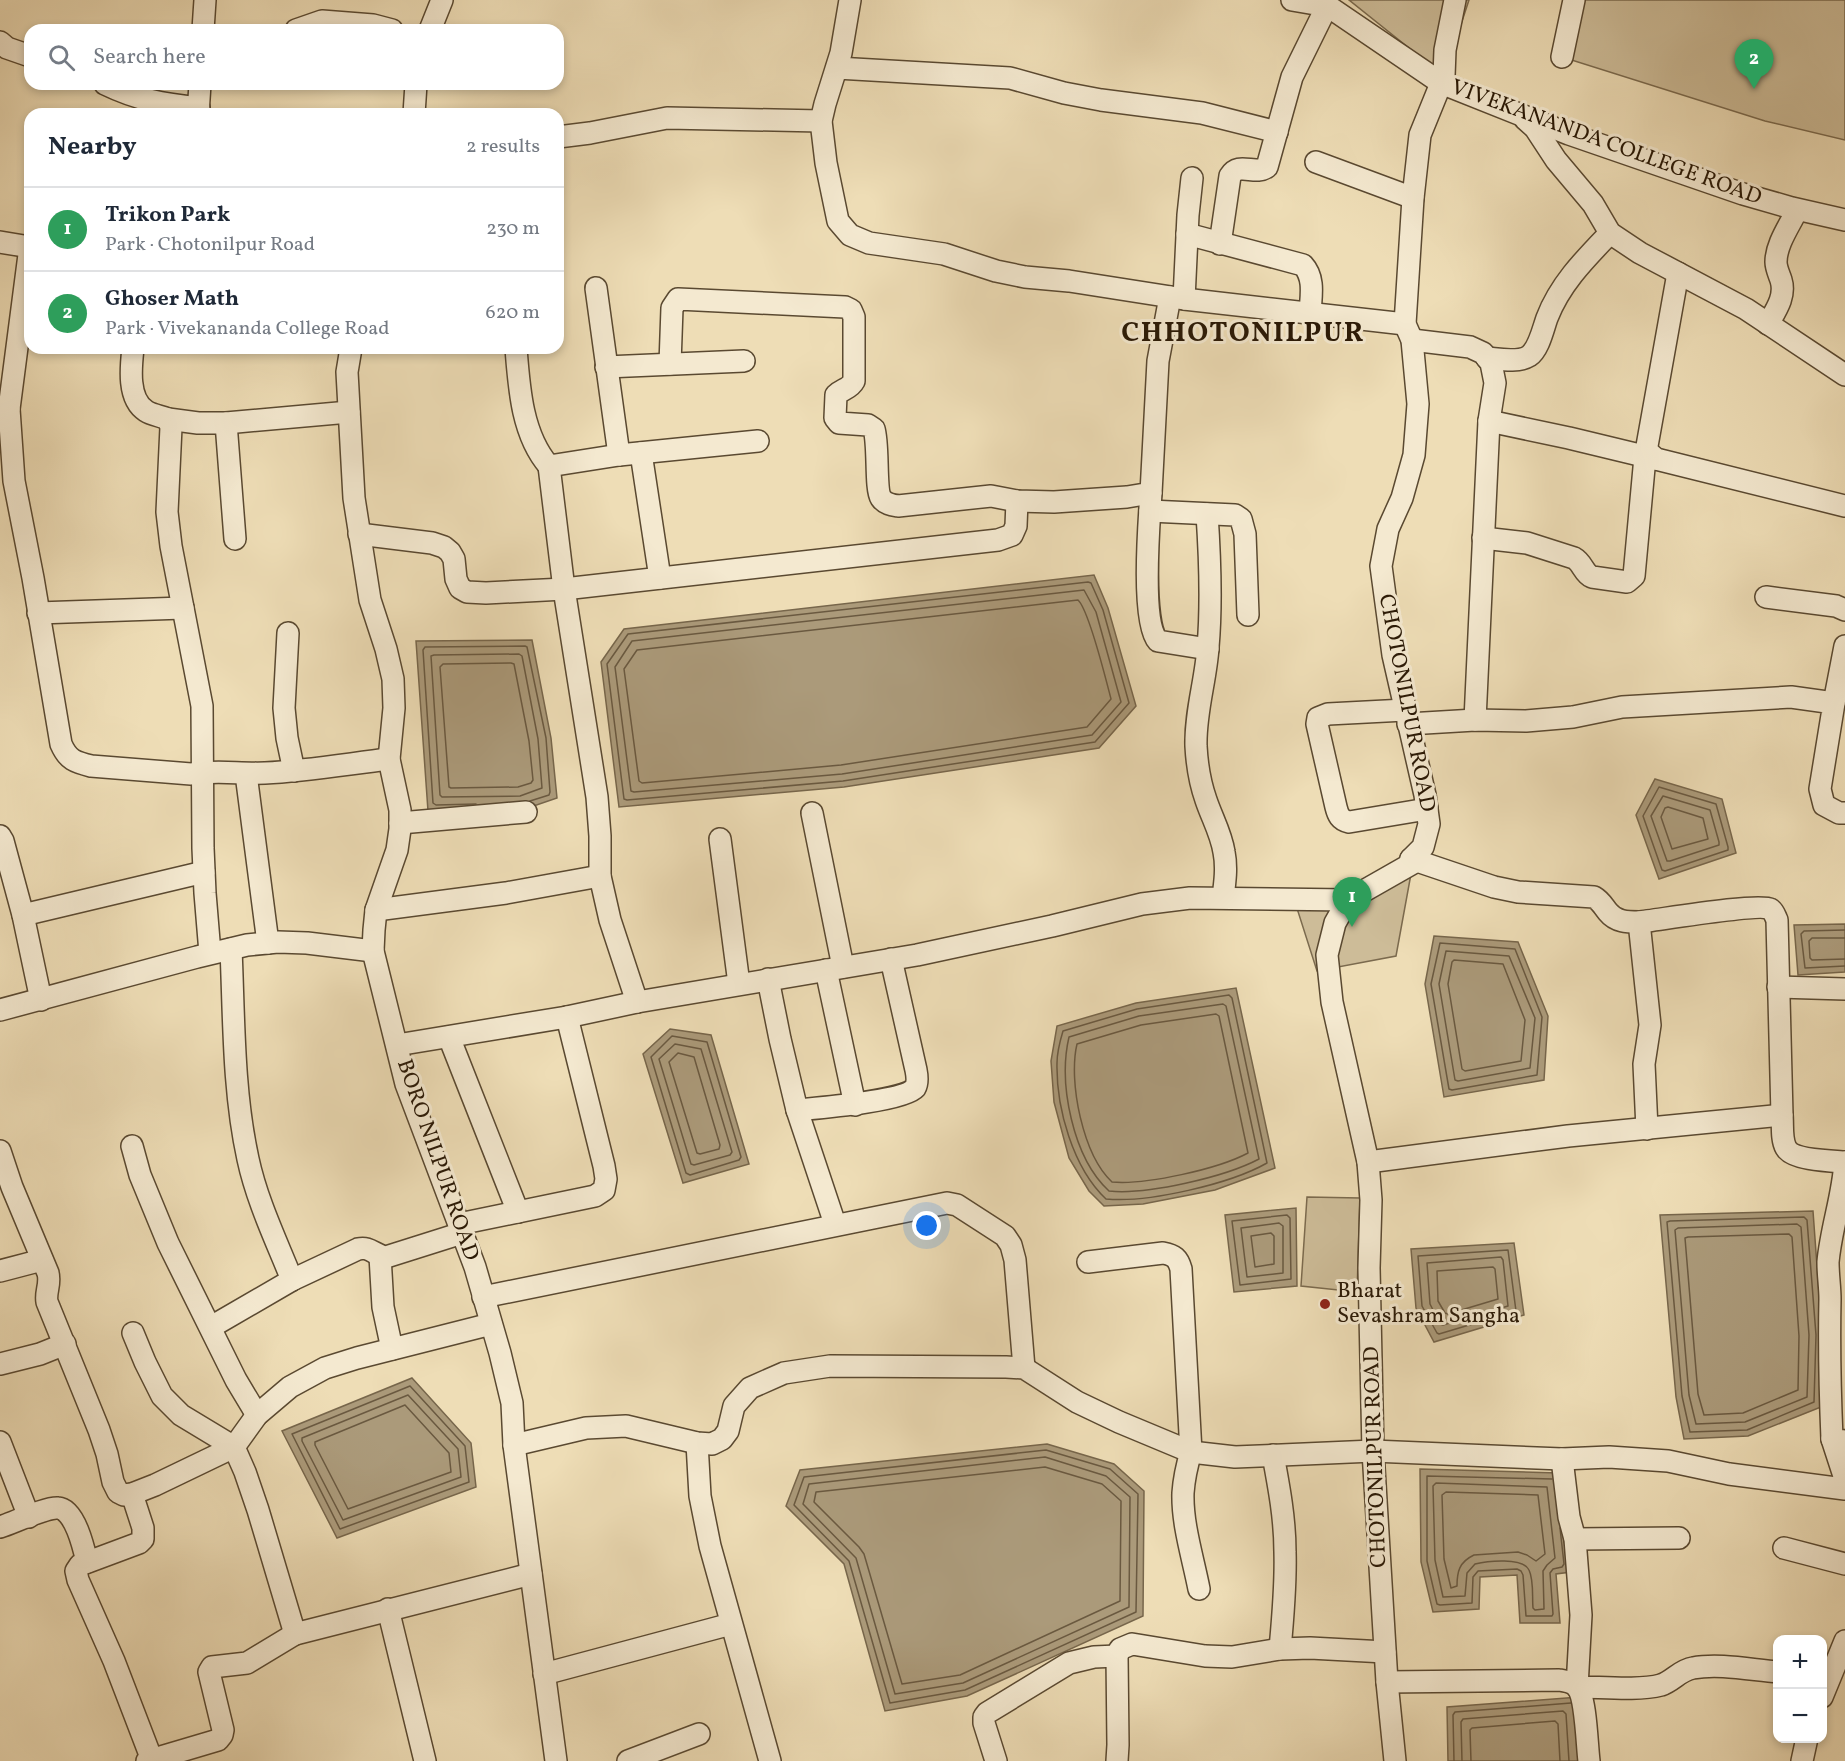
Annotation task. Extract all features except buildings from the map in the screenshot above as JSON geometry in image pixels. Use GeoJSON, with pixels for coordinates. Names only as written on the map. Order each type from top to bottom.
{"type":"FeatureCollection","features":[{"type":"Feature","properties":{"kind":"street"},"geometry":{"type":"LineString","coordinates":[[203,24],[205,0]]}},
{"type":"Feature","properties":{"kind":"street"},"geometry":{"type":"LineString","coordinates":[[432,24],[442,0]]}},
{"type":"Feature","properties":{"kind":"street"},"geometry":{"type":"LineString","coordinates":[[850,0],[841,53],[821,122],[826,163],[838,221],[850,234],[869,243],[944,254],[996,272],[1177,298],[1310,313],[1409,332],[1470,347],[1484,353],[1491,363],[1495,383],[1489,421],[1475,720]]}},
{"type":"Feature","properties":{"kind":"street"},"geometry":{"type":"LineString","coordinates":[[1220,244],[1230,176],[1241,168],[1258,171],[1267,167],[1295,70],[1323,3],[1292,0]]}},
{"type":"Feature","properties":{"kind":"street","name":"CHOTONILPUR ROAD"},"geometry":{"type":"LineString","coordinates":[[1395,1761],[1387,1682],[1373,1451],[1371,1200],[1368,1162],[1332,1002],[1328,955],[1335,923],[1348,900],[1413,863],[1411,859],[1424,847],[1429,824],[1393,656],[1382,566],[1388,529],[1402,498],[1414,455],[1418,404],[1409,332],[1413,198],[1420,135],[1444,76],[1445,50],[1455,0]]}},
{"type":"Feature","properties":{"kind":"street"},"geometry":{"type":"LineString","coordinates":[[1562,57],[1574,0]]}},
{"type":"Feature","properties":{"kind":"street","name":"VIVEKANANDA COLLEGE ROAD"},"geometry":{"type":"LineString","coordinates":[[1323,3],[1441,83],[1588,141],[1743,194],[1797,210],[1845,220]]}},
{"type":"Feature","properties":{"kind":"street"},"geometry":{"type":"LineString","coordinates":[[313,24],[322,21],[360,24]]}},
{"type":"Feature","properties":{"kind":"street"},"geometry":{"type":"LineString","coordinates":[[0,42],[7,48],[24,54]]}},
{"type":"Feature","properties":{"kind":"street"},"geometry":{"type":"LineString","coordinates":[[837,68],[1010,78],[1064,93],[1202,113],[1277,132]]}},
{"type":"Feature","properties":{"kind":"street"},"geometry":{"type":"LineString","coordinates":[[117,90],[155,103],[182,108]]}},
{"type":"Feature","properties":{"kind":"street"},"geometry":{"type":"LineString","coordinates":[[198,108],[200,90]]}},
{"type":"Feature","properties":{"kind":"street"},"geometry":{"type":"LineString","coordinates":[[414,108],[416,90]]}},
{"type":"Feature","properties":{"kind":"street"},"geometry":{"type":"LineString","coordinates":[[1520,114],[1535,128],[1556,160],[1593,204],[1610,233],[1640,253],[1722,296],[1845,375]]}},
{"type":"Feature","properties":{"kind":"street"},"geometry":{"type":"LineString","coordinates":[[564,136],[667,118],[821,122]]}},
{"type":"Feature","properties":{"kind":"street"},"geometry":{"type":"LineString","coordinates":[[1316,162],[1413,198]]}},
{"type":"Feature","properties":{"kind":"street"},"geometry":{"type":"LineString","coordinates":[[1192,178],[1187,234],[1177,298],[1158,361],[1150,502],[1148,589],[1152,631],[1158,641],[1208,649]]}},
{"type":"Feature","properties":{"kind":"street"},"geometry":{"type":"LineString","coordinates":[[1768,324],[1783,292],[1776,261],[1779,248],[1797,210]]}},
{"type":"Feature","properties":{"kind":"street"},"geometry":{"type":"LineString","coordinates":[[1487,358],[1515,359],[1529,355],[1535,348],[1552,304],[1566,282],[1586,257],[1610,233]]}},
{"type":"Feature","properties":{"kind":"street"},"geometry":{"type":"LineString","coordinates":[[1187,234],[1303,265],[1309,272],[1312,283],[1310,313]]}},
{"type":"Feature","properties":{"kind":"street"},"geometry":{"type":"LineString","coordinates":[[0,242],[24,246]]}},
{"type":"Feature","properties":{"kind":"street"},"geometry":{"type":"LineString","coordinates":[[1483,538],[1543,547],[1579,560],[1587,575],[1592,577],[1627,582],[1634,576],[1651,458],[1647,446],[1678,273]]}},
{"type":"Feature","properties":{"kind":"street"},"geometry":{"type":"LineString","coordinates":[[24,284],[4,408],[14,481],[61,744],[65,754],[76,762],[91,766],[191,774],[294,771],[389,759]]}},
{"type":"Feature","properties":{"kind":"street"},"geometry":{"type":"LineString","coordinates":[[596,288],[619,455]]}},
{"type":"Feature","properties":{"kind":"street"},"geometry":{"type":"LineString","coordinates":[[670,364],[672,308],[678,299],[845,307],[851,310],[854,317],[854,381],[852,385],[836,395],[836,418],[839,423],[868,425],[874,429],[879,491],[881,498],[888,504],[898,506],[991,496],[1017,501],[1082,501],[1126,497],[1207,514],[1235,515],[1244,524],[1248,615]]}},
{"type":"Feature","properties":{"kind":"street"},"geometry":{"type":"LineString","coordinates":[[133,354],[133,389],[138,402],[146,411],[168,419],[198,423],[226,423],[349,412]]}},
{"type":"Feature","properties":{"kind":"street","name":"BORO NILPUR ROAD"},"geometry":{"type":"LineString","coordinates":[[350,354],[347,372],[354,498],[370,600],[386,649],[393,680],[394,708],[389,759],[400,810],[397,850],[376,910],[373,951],[406,1084],[475,1267],[512,1403],[514,1445],[556,1761]]}},
{"type":"Feature","properties":{"kind":"street"},"geometry":{"type":"LineString","coordinates":[[517,354],[522,402],[530,433],[536,448],[549,466],[564,589],[597,796],[600,876],[610,920],[637,1002]]}},
{"type":"Feature","properties":{"kind":"street"},"geometry":{"type":"LineString","coordinates":[[606,366],[744,361]]}},
{"type":"Feature","properties":{"kind":"street"},"geometry":{"type":"LineString","coordinates":[[168,419],[171,427],[167,512],[171,546],[202,706],[204,872],[210,953]]}},
{"type":"Feature","properties":{"kind":"street"},"geometry":{"type":"LineString","coordinates":[[1489,421],[1845,506]]}},
{"type":"Feature","properties":{"kind":"street"},"geometry":{"type":"LineString","coordinates":[[226,423],[235,539]]}},
{"type":"Feature","properties":{"kind":"street"},"geometry":{"type":"LineString","coordinates":[[549,466],[619,455],[758,441]]}},
{"type":"Feature","properties":{"kind":"street"},"geometry":{"type":"LineString","coordinates":[[641,453],[660,579]]}},
{"type":"Feature","properties":{"kind":"street"},"geometry":{"type":"LineString","coordinates":[[358,534],[432,543],[444,547],[454,559],[456,579],[460,588],[467,592],[486,593],[564,589],[998,540],[1012,535],[1016,526],[1017,501]]}},
{"type":"Feature","properties":{"kind":"street"},"geometry":{"type":"LineString","coordinates":[[1207,514],[1210,602],[1208,649],[1197,716],[1196,746],[1198,774],[1206,801],[1218,827],[1224,852],[1226,872],[1223,897]]}},
{"type":"Feature","properties":{"kind":"street"},"geometry":{"type":"LineString","coordinates":[[1766,597],[1836,606],[1845,610]]}},
{"type":"Feature","properties":{"kind":"street"},"geometry":{"type":"LineString","coordinates":[[38,613],[183,609]]}},
{"type":"Feature","properties":{"kind":"street"},"geometry":{"type":"LineString","coordinates":[[288,633],[284,708],[294,771]]}},
{"type":"Feature","properties":{"kind":"street"},"geometry":{"type":"LineString","coordinates":[[1845,646],[1820,789],[1824,805],[1839,813],[1845,813]]}},
{"type":"Feature","properties":{"kind":"street"},"geometry":{"type":"LineString","coordinates":[[1427,809],[1348,822],[1342,820],[1336,807],[1317,724],[1318,718],[1328,714],[1526,721],[1573,717],[1622,708],[1791,698],[1834,703]]}},
{"type":"Feature","properties":{"kind":"street"},"geometry":{"type":"LineString","coordinates":[[246,774],[268,943]]}},
{"type":"Feature","properties":{"kind":"street"},"geometry":{"type":"LineString","coordinates":[[400,823],[526,812]]}},
{"type":"Feature","properties":{"kind":"street"},"geometry":{"type":"LineString","coordinates":[[812,813],[855,1105]]}},
{"type":"Feature","properties":{"kind":"street"},"geometry":{"type":"LineString","coordinates":[[0,836],[14,877],[41,1000]]}},
{"type":"Feature","properties":{"kind":"street"},"geometry":{"type":"LineString","coordinates":[[720,839],[739,984]]}},
{"type":"Feature","properties":{"kind":"street"},"geometry":{"type":"LineString","coordinates":[[1411,859],[1494,887],[1518,892],[1594,897],[1615,919],[1627,922],[1743,908],[1763,907],[1770,909],[1774,914],[1777,920],[1782,1115],[1785,1147],[1790,1154],[1845,1162],[1844,1182],[1836,1210],[1828,1265],[1837,1297],[1838,1440],[1845,1479]]}},
{"type":"Feature","properties":{"kind":"street"},"geometry":{"type":"LineString","coordinates":[[23,915],[204,872]]}},
{"type":"Feature","properties":{"kind":"street"},"geometry":{"type":"LineString","coordinates":[[376,910],[506,893],[600,876]]}},
{"type":"Feature","properties":{"kind":"street"},"geometry":{"type":"LineString","coordinates":[[397,1045],[891,959],[1052,926],[1142,904],[1190,898],[1223,897],[1348,900]]}},
{"type":"Feature","properties":{"kind":"street"},"geometry":{"type":"LineString","coordinates":[[1639,922],[1650,1025],[1644,1064],[1647,1128]]}},
{"type":"Feature","properties":{"kind":"street"},"geometry":{"type":"LineString","coordinates":[[0,1010],[231,948],[268,943],[307,943],[373,951]]}},
{"type":"Feature","properties":{"kind":"street"},"geometry":{"type":"LineString","coordinates":[[231,948],[237,1077],[248,1159],[260,1203],[292,1280]]}},
{"type":"Feature","properties":{"kind":"street"},"geometry":{"type":"LineString","coordinates":[[797,1110],[855,1105],[907,1093],[915,1087],[916,1070],[891,959]]}},
{"type":"Feature","properties":{"kind":"street"},"geometry":{"type":"LineString","coordinates":[[768,979],[797,1110],[835,1224]]}},
{"type":"Feature","properties":{"kind":"street"},"geometry":{"type":"LineString","coordinates":[[1778,987],[1845,989]]}},
{"type":"Feature","properties":{"kind":"street"},"geometry":{"type":"LineString","coordinates":[[211,1327],[292,1280],[358,1249],[369,1248],[380,1256],[392,1256],[460,1229],[518,1212],[595,1196],[604,1190],[606,1179],[604,1166],[567,1017]]}},
{"type":"Feature","properties":{"kind":"street"},"geometry":{"type":"LineString","coordinates":[[450,1037],[518,1212]]}},
{"type":"Feature","properties":{"kind":"street"},"geometry":{"type":"LineString","coordinates":[[1368,1162],[1568,1136],[1782,1115]]}},
{"type":"Feature","properties":{"kind":"street"},"geometry":{"type":"LineString","coordinates":[[132,1146],[168,1243],[236,1380],[257,1415]]}},
{"type":"Feature","properties":{"kind":"street"},"geometry":{"type":"LineString","coordinates":[[0,1151],[12,1187],[50,1279],[47,1302],[99,1430],[113,1482],[118,1492],[124,1495],[132,1494],[198,1466],[234,1447],[257,1415],[290,1387],[325,1368],[491,1324]]}},
{"type":"Feature","properties":{"kind":"street"},"geometry":{"type":"LineString","coordinates":[[483,1297],[947,1203],[963,1208],[1005,1236],[1011,1245],[1015,1260],[1024,1368]]}},
{"type":"Feature","properties":{"kind":"street"},"geometry":{"type":"LineString","coordinates":[[1088,1262],[1163,1253],[1172,1254],[1178,1259],[1181,1269],[1191,1452],[1183,1494],[1186,1525],[1199,1589]]}},
{"type":"Feature","properties":{"kind":"street"},"geometry":{"type":"LineString","coordinates":[[380,1256],[383,1307],[392,1349]]}},
{"type":"Feature","properties":{"kind":"street"},"geometry":{"type":"LineString","coordinates":[[0,1271],[42,1260]]}},
{"type":"Feature","properties":{"kind":"street"},"geometry":{"type":"LineString","coordinates":[[134,1333],[162,1396],[181,1415],[234,1447],[258,1510],[295,1634]]}},
{"type":"Feature","properties":{"kind":"street"},"geometry":{"type":"LineString","coordinates":[[0,1364],[40,1354],[64,1344]]}},
{"type":"Feature","properties":{"kind":"street"},"geometry":{"type":"LineString","coordinates":[[514,1445],[586,1428],[626,1426],[698,1443],[712,1444],[722,1439],[728,1431],[734,1406],[750,1388],[784,1373],[830,1366],[1024,1368],[1077,1401],[1119,1422],[1191,1452],[1235,1457],[1373,1451],[1562,1459],[1609,1457],[1668,1461],[1730,1474],[1845,1489]]}},
{"type":"Feature","properties":{"kind":"street"},"geometry":{"type":"LineString","coordinates":[[0,1442],[29,1517]]}},
{"type":"Feature","properties":{"kind":"street"},"geometry":{"type":"LineString","coordinates":[[698,1443],[700,1496],[710,1546],[770,1761]]}},
{"type":"Feature","properties":{"kind":"street"},"geometry":{"type":"LineString","coordinates":[[1273,1455],[1285,1551],[1285,1588],[1280,1649]]}},
{"type":"Feature","properties":{"kind":"street"},"geometry":{"type":"LineString","coordinates":[[1562,1459],[1569,1516],[1575,1539],[1581,1615],[1577,1687],[1582,1698],[1589,1761]]}},
{"type":"Feature","properties":{"kind":"street"},"geometry":{"type":"LineString","coordinates":[[132,1494],[143,1528],[143,1539],[139,1543],[80,1565],[76,1571],[114,1661],[149,1760],[218,1740],[222,1735],[223,1730],[210,1682],[209,1672],[213,1668],[247,1663],[295,1634],[531,1574]]}},
{"type":"Feature","properties":{"kind":"street"},"geometry":{"type":"LineString","coordinates":[[0,1527],[58,1508],[65,1510],[83,1542],[87,1562]]}},
{"type":"Feature","properties":{"kind":"street"},"geometry":{"type":"LineString","coordinates":[[1575,1539],[1679,1538]]}},
{"type":"Feature","properties":{"kind":"street"},"geometry":{"type":"LineString","coordinates":[[1784,1548],[1845,1564]]}},
{"type":"Feature","properties":{"kind":"street"},"geometry":{"type":"LineString","coordinates":[[388,1609],[425,1761]]}},
{"type":"Feature","properties":{"kind":"street"},"geometry":{"type":"LineString","coordinates":[[544,1674],[731,1624]]}},
{"type":"Feature","properties":{"kind":"street"},"geometry":{"type":"LineString","coordinates":[[1827,1675],[1845,1641]]}},
{"type":"Feature","properties":{"kind":"street"},"geometry":{"type":"LineString","coordinates":[[1117,1761],[1117,1656],[1125,1645],[1132,1644],[1205,1656],[1232,1657],[1280,1649],[1310,1648],[1385,1652]]}},
{"type":"Feature","properties":{"kind":"street"},"geometry":{"type":"LineString","coordinates":[[996,1761],[984,1723],[987,1713],[1069,1663],[1094,1657],[1117,1656]]}},
{"type":"Feature","properties":{"kind":"street"},"geometry":{"type":"LineString","coordinates":[[1387,1682],[1559,1680],[1568,1681],[1577,1687],[1640,1687],[1661,1685],[1673,1679],[1681,1671],[1710,1666],[1773,1672]]}},
{"type":"Feature","properties":{"kind":"street"},"geometry":{"type":"LineString","coordinates":[[628,1761],[699,1734]]}},
{"type":"Feature","properties":{"kind":"street"},"geometry":{"type":"LineString","coordinates":[[1802,1761],[1806,1743]]}},
{"type":"Feature","properties":{"kind":"shaded area"},"geometry":{"type":"Polygon","coordinates":[[[1349,0],[1469,0],[1444,76],[1349,0]]]}},
{"type":"Feature","properties":{"kind":"shaded area"},"geometry":{"type":"Polygon","coordinates":[[[1571,0],[1845,0],[1845,140],[1765,121],[1562,57],[1571,0]]]}},
{"type":"Feature","properties":{"kind":"shaded area"},"geometry":{"type":"Polygon","coordinates":[[[1413,863],[1396,956],[1317,971],[1294,899],[1356,895],[1413,863]]]}},
{"type":"Feature","properties":{"kind":"shaded area"},"geometry":{"type":"Polygon","coordinates":[[[1307,1197],[1360,1198],[1357,1292],[1301,1286],[1307,1197]]]}},
{"type":"Feature","properties":{"kind":"water"},"geometry":{"type":"Polygon","coordinates":[[[1094,575],[1108,608],[1136,706],[1099,748],[844,787],[619,807],[601,662],[624,629],[1094,575]]]}},
{"type":"Feature","properties":{"kind":"water"},"geometry":{"type":"Polygon","coordinates":[[[532,640],[551,738],[557,798],[522,810],[428,811],[416,641],[532,640]]]}},
{"type":"Feature","properties":{"kind":"water"},"geometry":{"type":"Polygon","coordinates":[[[1655,779],[1722,799],[1736,853],[1659,879],[1636,815],[1655,779]]]}},
{"type":"Feature","properties":{"kind":"water"},"geometry":{"type":"Polygon","coordinates":[[[1845,924],[1845,972],[1798,975],[1794,925],[1845,924]]]}},
{"type":"Feature","properties":{"kind":"water"},"geometry":{"type":"Polygon","coordinates":[[[1434,936],[1518,942],[1548,1016],[1544,1080],[1444,1097],[1425,984],[1434,936]]]}},
{"type":"Feature","properties":{"kind":"water"},"geometry":{"type":"Polygon","coordinates":[[[1236,988],[1275,1168],[1215,1190],[1143,1204],[1104,1206],[1089,1191],[1069,1158],[1054,1102],[1051,1061],[1057,1026],[1136,1003],[1236,988]]]}},
{"type":"Feature","properties":{"kind":"water"},"geometry":{"type":"Polygon","coordinates":[[[670,1029],[711,1035],[749,1164],[683,1183],[643,1054],[670,1029]]]}},
{"type":"Feature","properties":{"kind":"water"},"geometry":{"type":"Polygon","coordinates":[[[1296,1208],[1297,1286],[1234,1292],[1225,1215],[1296,1208]]]}},
{"type":"Feature","properties":{"kind":"water"},"geometry":{"type":"Polygon","coordinates":[[[1813,1211],[1822,1335],[1821,1407],[1748,1436],[1684,1439],[1676,1397],[1660,1215],[1813,1211]]]}},
{"type":"Feature","properties":{"kind":"water"},"geometry":{"type":"Polygon","coordinates":[[[1514,1243],[1524,1315],[1434,1342],[1416,1308],[1411,1249],[1514,1243]]]}},
{"type":"Feature","properties":{"kind":"water"},"geometry":{"type":"Polygon","coordinates":[[[412,1378],[471,1443],[476,1487],[337,1538],[282,1431],[412,1378]]]}},
{"type":"Feature","properties":{"kind":"water"},"geometry":{"type":"Polygon","coordinates":[[[1047,1444],[1114,1464],[1144,1491],[1143,1616],[967,1696],[885,1711],[844,1564],[786,1506],[800,1470],[1047,1444]]]}},
{"type":"Feature","properties":{"kind":"water"},"geometry":{"type":"Polygon","coordinates":[[[1420,1469],[1559,1473],[1571,1572],[1556,1574],[1560,1623],[1520,1623],[1517,1575],[1480,1577],[1479,1609],[1433,1612],[1421,1562],[1420,1469]]]}},
{"type":"Feature","properties":{"kind":"water"},"geometry":{"type":"Polygon","coordinates":[[[1579,1697],[1582,1761],[1448,1761],[1447,1707],[1579,1697]]]}},
{"type":"Feature","properties":{"kind":"place","name":"Ghoser Math"},"geometry":{"type":"Point","coordinates":[1754,89]}},
{"type":"Feature","properties":{"kind":"place","name":"Trikon Park"},"geometry":{"type":"Point","coordinates":[1352,927]}},
{"type":"Feature","properties":{"kind":"place","name":"Bharat Sevashram Sangha"},"geometry":{"type":"Point","coordinates":[1325,1304]}},
{"type":"Feature","properties":{"kind":"district","name":"CHHOTONILPUR"},"geometry":{"type":"Point","coordinates":[1243,333]}}]}
